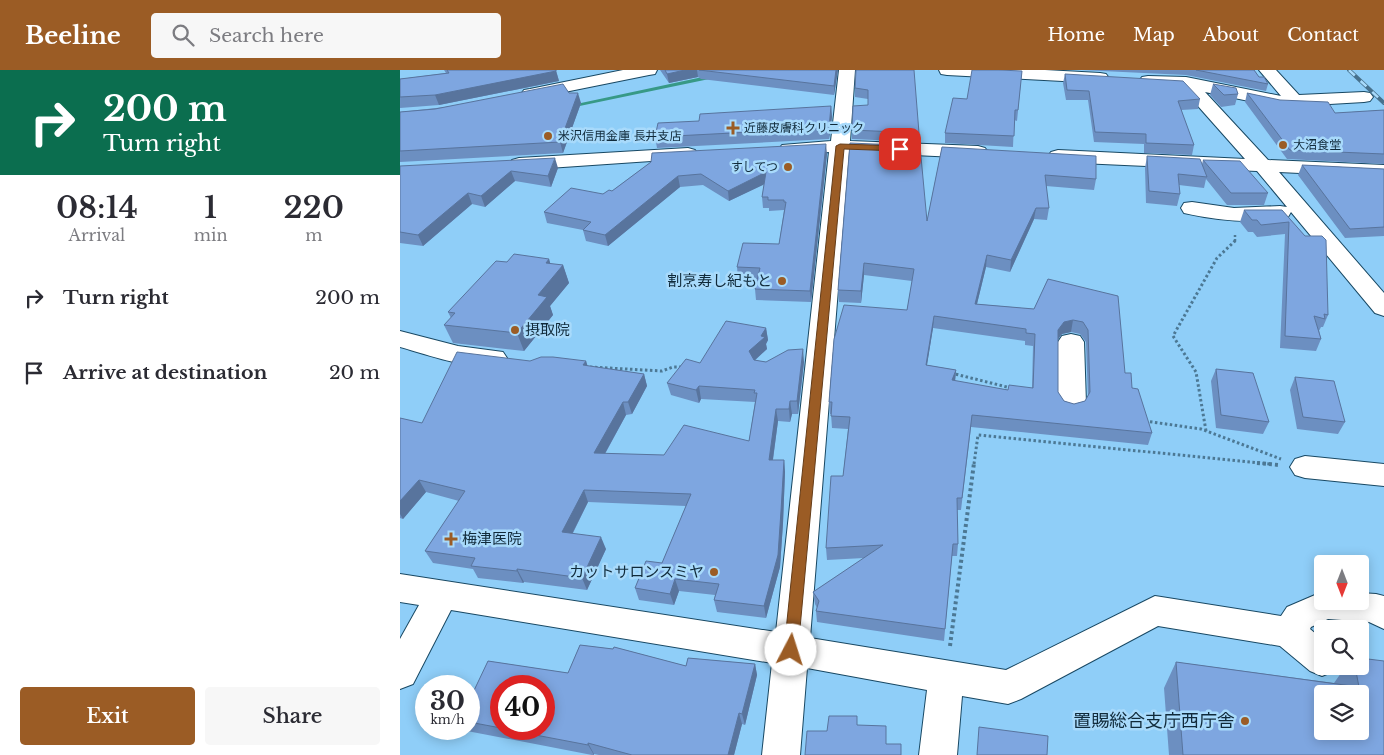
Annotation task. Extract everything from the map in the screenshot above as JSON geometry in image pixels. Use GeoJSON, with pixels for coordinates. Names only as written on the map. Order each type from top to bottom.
{"type":"FeatureCollection","features":[{"type":"Feature","properties":{"kind":"street"},"geometry":{"type":"LineString","coordinates":[[516,97],[580,77],[650,70]]}},
{"type":"Feature","properties":{"kind":"street"},"geometry":{"type":"LineString","coordinates":[[781,755],[791,650],[806,352],[840,146],[847,70]]}},
{"type":"Feature","properties":{"kind":"street"},"geometry":{"type":"LineString","coordinates":[[947,70],[1115,79]]}},
{"type":"Feature","properties":{"kind":"street"},"geometry":{"type":"LineString","coordinates":[[1268,70],[1294,100]]}},
{"type":"Feature","properties":{"kind":"street"},"geometry":{"type":"LineString","coordinates":[[1181,77],[1262,165],[1384,308]]}},
{"type":"Feature","properties":{"kind":"street"},"geometry":{"type":"LineString","coordinates":[[1134,80],[1181,77],[1278,102],[1364,97]]}},
{"type":"Feature","properties":{"kind":"street"},"geometry":{"type":"LineString","coordinates":[[771,150],[840,146],[1000,153]]}},
{"type":"Feature","properties":{"kind":"street"},"geometry":{"type":"LineString","coordinates":[[504,164],[711,153]]}},
{"type":"Feature","properties":{"kind":"street"},"geometry":{"type":"LineString","coordinates":[[1039,155],[1384,170]]}},
{"type":"Feature","properties":{"kind":"street"},"geometry":{"type":"LineString","coordinates":[[1192,208],[1234,214],[1302,212]]}},
{"type":"Feature","properties":{"kind":"street"},"geometry":{"type":"LineString","coordinates":[[400,339],[458,354],[515,361]]}},
{"type":"Feature","properties":{"kind":"street"},"geometry":{"type":"LineString","coordinates":[[1070,342],[1072,404]]}},
{"type":"Feature","properties":{"kind":"street"},"geometry":{"type":"LineString","coordinates":[[1305,467],[1384,475]]}},
{"type":"Feature","properties":{"kind":"street"},"geometry":{"type":"LineString","coordinates":[[400,588],[791,650],[1008,687],[1155,611],[1289,632],[1314,653]]}},
{"type":"Feature","properties":{"kind":"street"},"geometry":{"type":"LineString","coordinates":[[400,673],[442,594]]}},
{"type":"Feature","properties":{"kind":"street"},"geometry":{"type":"LineString","coordinates":[[1289,632],[1299,618],[1326,605],[1376,608],[1384,614]]}},
{"type":"Feature","properties":{"kind":"street"},"geometry":{"type":"LineString","coordinates":[[938,755],[946,677]]}},
{"type":"Feature","properties":{"kind":"path"},"geometry":{"type":"LineString","coordinates":[[1206,432],[1196,372],[1174,336],[1217,258],[1236,240],[1235,231]]}},
{"type":"Feature","properties":{"kind":"path"},"geometry":{"type":"LineString","coordinates":[[584,366],[662,371],[673,367],[689,367]]}},
{"type":"Feature","properties":{"kind":"path"},"geometry":{"type":"LineString","coordinates":[[946,677],[978,435],[1305,467]]}},
{"type":"Feature","properties":{"kind":"building"},"geometry":{"type":"Polygon","coordinates":[[[447,70],[556,71],[435,95],[400,97],[400,79],[449,73],[447,70]]]}},
{"type":"Feature","properties":{"kind":"building"},"geometry":{"type":"Polygon","coordinates":[[[665,70],[685,70],[667,74],[665,70]]]}},
{"type":"Feature","properties":{"kind":"building"},"geometry":{"type":"Polygon","coordinates":[[[699,70],[836,70],[834,86],[699,70]]]}},
{"type":"Feature","properties":{"kind":"building"},"geometry":{"type":"Polygon","coordinates":[[[856,70],[914,70],[919,133],[852,130],[853,106],[868,105],[868,90],[855,88],[856,70]]]}},
{"type":"Feature","properties":{"kind":"building"},"geometry":{"type":"Polygon","coordinates":[[[972,70],[1022,71],[1018,110],[1015,110],[1014,136],[945,133],[953,98],[967,99],[972,70]]]}},
{"type":"Feature","properties":{"kind":"building"},"geometry":{"type":"Polygon","coordinates":[[[1196,70],[1254,70],[1259,77],[1264,77],[1268,84],[1196,70]]]}},
{"type":"Feature","properties":{"kind":"building"},"geometry":{"type":"Polygon","coordinates":[[[1065,74],[1183,81],[1200,99],[1178,101],[1194,145],[1146,143],[1146,134],[1095,132],[1089,91],[1067,90],[1065,74]]]}},
{"type":"Feature","properties":{"kind":"building"},"geometry":{"type":"Polygon","coordinates":[[[563,84],[569,93],[578,93],[560,142],[400,151],[400,112],[435,109],[563,84]]]}},
{"type":"Feature","properties":{"kind":"building"},"geometry":{"type":"Polygon","coordinates":[[[1213,84],[1236,88],[1238,94],[1224,95],[1213,84]]]}},
{"type":"Feature","properties":{"kind":"building"},"geometry":{"type":"Polygon","coordinates":[[[1247,93],[1280,100],[1328,102],[1335,113],[1384,110],[1384,154],[1290,150],[1247,93]]]}},
{"type":"Feature","properties":{"kind":"building"},"geometry":{"type":"Polygon","coordinates":[[[831,106],[829,128],[655,137],[658,123],[699,121],[700,114],[831,106]]]}},
{"type":"Feature","properties":{"kind":"building"},"geometry":{"type":"Polygon","coordinates":[[[850,143],[920,146],[927,221],[942,147],[1096,156],[1096,179],[1045,175],[1049,208],[1036,208],[1011,260],[987,255],[975,304],[1034,309],[1048,279],[1118,296],[1125,373],[1131,373],[1132,388],[1138,389],[1152,433],[972,415],[962,498],[957,498],[958,544],[953,544],[945,629],[816,611],[819,601],[813,592],[883,545],[826,548],[831,476],[843,476],[850,417],[831,416],[832,402],[829,402],[834,339],[844,305],[907,310],[914,269],[864,263],[861,291],[838,290],[850,143]],[[934,316],[926,365],[956,370],[952,380],[1008,390],[1009,385],[1033,388],[1035,334],[1026,333],[1026,329],[934,316]],[[1073,320],[1064,322],[1058,330],[1058,392],[1064,401],[1074,404],[1085,401],[1090,392],[1088,330],[1083,322],[1073,320]]]}},
{"type":"Feature","properties":{"kind":"building"},"geometry":{"type":"Polygon","coordinates":[[[826,144],[810,291],[755,289],[760,268],[737,267],[743,243],[779,244],[786,202],[784,200],[768,200],[768,197],[762,197],[766,172],[728,191],[701,174],[678,176],[605,235],[583,230],[591,222],[544,212],[571,188],[603,194],[609,190],[612,191],[651,162],[652,153],[826,144]]]}},
{"type":"Feature","properties":{"kind":"building"},"geometry":{"type":"Polygon","coordinates":[[[1147,156],[1200,159],[1207,177],[1178,174],[1180,194],[1149,191],[1147,156]]]}},
{"type":"Feature","properties":{"kind":"building"},"geometry":{"type":"Polygon","coordinates":[[[555,158],[548,176],[511,171],[481,196],[468,193],[418,235],[400,232],[400,166],[555,158]]]}},
{"type":"Feature","properties":{"kind":"building"},"geometry":{"type":"Polygon","coordinates":[[[1203,160],[1240,161],[1268,193],[1231,193],[1203,160]]]}},
{"type":"Feature","properties":{"kind":"building"},"geometry":{"type":"Polygon","coordinates":[[[1302,165],[1384,169],[1384,227],[1350,229],[1302,165]]]}},
{"type":"Feature","properties":{"kind":"building"},"geometry":{"type":"Polygon","coordinates":[[[1244,210],[1282,210],[1305,236],[1322,236],[1326,240],[1328,315],[1324,314],[1325,319],[1314,316],[1321,339],[1285,336],[1289,222],[1261,225],[1257,220],[1252,220],[1244,210]]]}},
{"type":"Feature","properties":{"kind":"building"},"geometry":{"type":"Polygon","coordinates":[[[514,254],[549,259],[546,263],[563,265],[538,295],[547,297],[517,333],[444,325],[455,313],[448,312],[496,261],[507,262],[514,254]]]}},
{"type":"Feature","properties":{"kind":"building"},"geometry":{"type":"Polygon","coordinates":[[[726,321],[766,328],[761,336],[765,337],[749,351],[754,360],[766,362],[788,350],[803,349],[797,401],[790,401],[789,409],[776,409],[769,460],[784,460],[781,511],[778,555],[764,606],[714,600],[719,584],[675,579],[670,594],[635,588],[646,561],[662,563],[691,494],[584,490],[562,532],[601,537],[582,578],[517,569],[517,571],[471,566],[475,558],[425,551],[465,491],[419,480],[400,501],[400,418],[422,423],[457,352],[530,361],[541,357],[553,357],[586,361],[583,365],[644,374],[628,402],[623,402],[594,453],[664,455],[684,425],[749,441],[757,393],[754,393],[755,390],[699,386],[696,390],[667,383],[686,359],[700,363],[726,321]]]}},
{"type":"Feature","properties":{"kind":"building"},"geometry":{"type":"Polygon","coordinates":[[[1216,369],[1253,373],[1269,422],[1221,415],[1216,369]]]}},
{"type":"Feature","properties":{"kind":"building"},"geometry":{"type":"Polygon","coordinates":[[[1295,377],[1334,381],[1345,422],[1303,417],[1295,377]]]}},
{"type":"Feature","properties":{"kind":"building"},"geometry":{"type":"Polygon","coordinates":[[[580,645],[613,649],[614,647],[686,666],[688,658],[755,664],[742,714],[739,713],[728,755],[632,755],[588,743],[588,745],[555,739],[555,675],[490,675],[490,726],[480,724],[480,678],[488,661],[568,673],[580,645]]]}},
{"type":"Feature","properties":{"kind":"building","name":"置賜総合支庁西庁舎"},"geometry":{"type":"Polygon","coordinates":[[[1369,659],[1384,661],[1384,755],[1183,755],[1176,662],[1344,685],[1314,685],[1314,740],[1369,740],[1369,685],[1359,685],[1357,675],[1369,675],[1369,659]]]}},
{"type":"Feature","properties":{"kind":"building"},"geometry":{"type":"Polygon","coordinates":[[[829,716],[857,716],[857,725],[886,726],[886,744],[901,744],[901,755],[805,755],[807,731],[827,731],[829,716]]]}},
{"type":"Feature","properties":{"kind":"building"},"geometry":{"type":"Polygon","coordinates":[[[979,727],[1048,736],[1047,755],[977,755],[979,727]]]}},
{"type":"Feature","properties":{"kind":"waterway"},"geometry":{"type":"LineString","coordinates":[[570,106],[714,76],[719,70]]}},
{"type":"Feature","properties":{"kind":"railway"},"geometry":{"type":"LineString","coordinates":[[1349,70],[1384,103]]}},
{"type":"Feature","properties":{"kind":"place","name":"近藤皮膚科クリニック"},"geometry":{"type":"Point","coordinates":[733,128]}},
{"type":"Feature","properties":{"kind":"place","name":"米沢信用金庫 長井支店"},"geometry":{"type":"Point","coordinates":[548,136]}},
{"type":"Feature","properties":{"kind":"place","name":"大沼食堂"},"geometry":{"type":"Point","coordinates":[1283,145]}},
{"type":"Feature","properties":{"kind":"place","name":"すしてつ"},"geometry":{"type":"Point","coordinates":[788,167]}},
{"type":"Feature","properties":{"kind":"place","name":"割烹寿し紀もと"},"geometry":{"type":"Point","coordinates":[782,281]}},
{"type":"Feature","properties":{"kind":"place","name":"摂取院"},"geometry":{"type":"Point","coordinates":[515,330]}},
{"type":"Feature","properties":{"kind":"place","name":"梅津医院"},"geometry":{"type":"Point","coordinates":[451,539]}},
{"type":"Feature","properties":{"kind":"place","name":"カットサロンスミヤ"},"geometry":{"type":"Point","coordinates":[714,572]}},
{"type":"Feature","properties":{"kind":"place","name":"置賜総合支庁西庁舎"},"geometry":{"type":"Point","coordinates":[1245,721]}},
{"type":"Feature","properties":{"kind":"route"},"geometry":{"type":"LineString","coordinates":[[791,650],[840,146],[900,149]]}}]}
